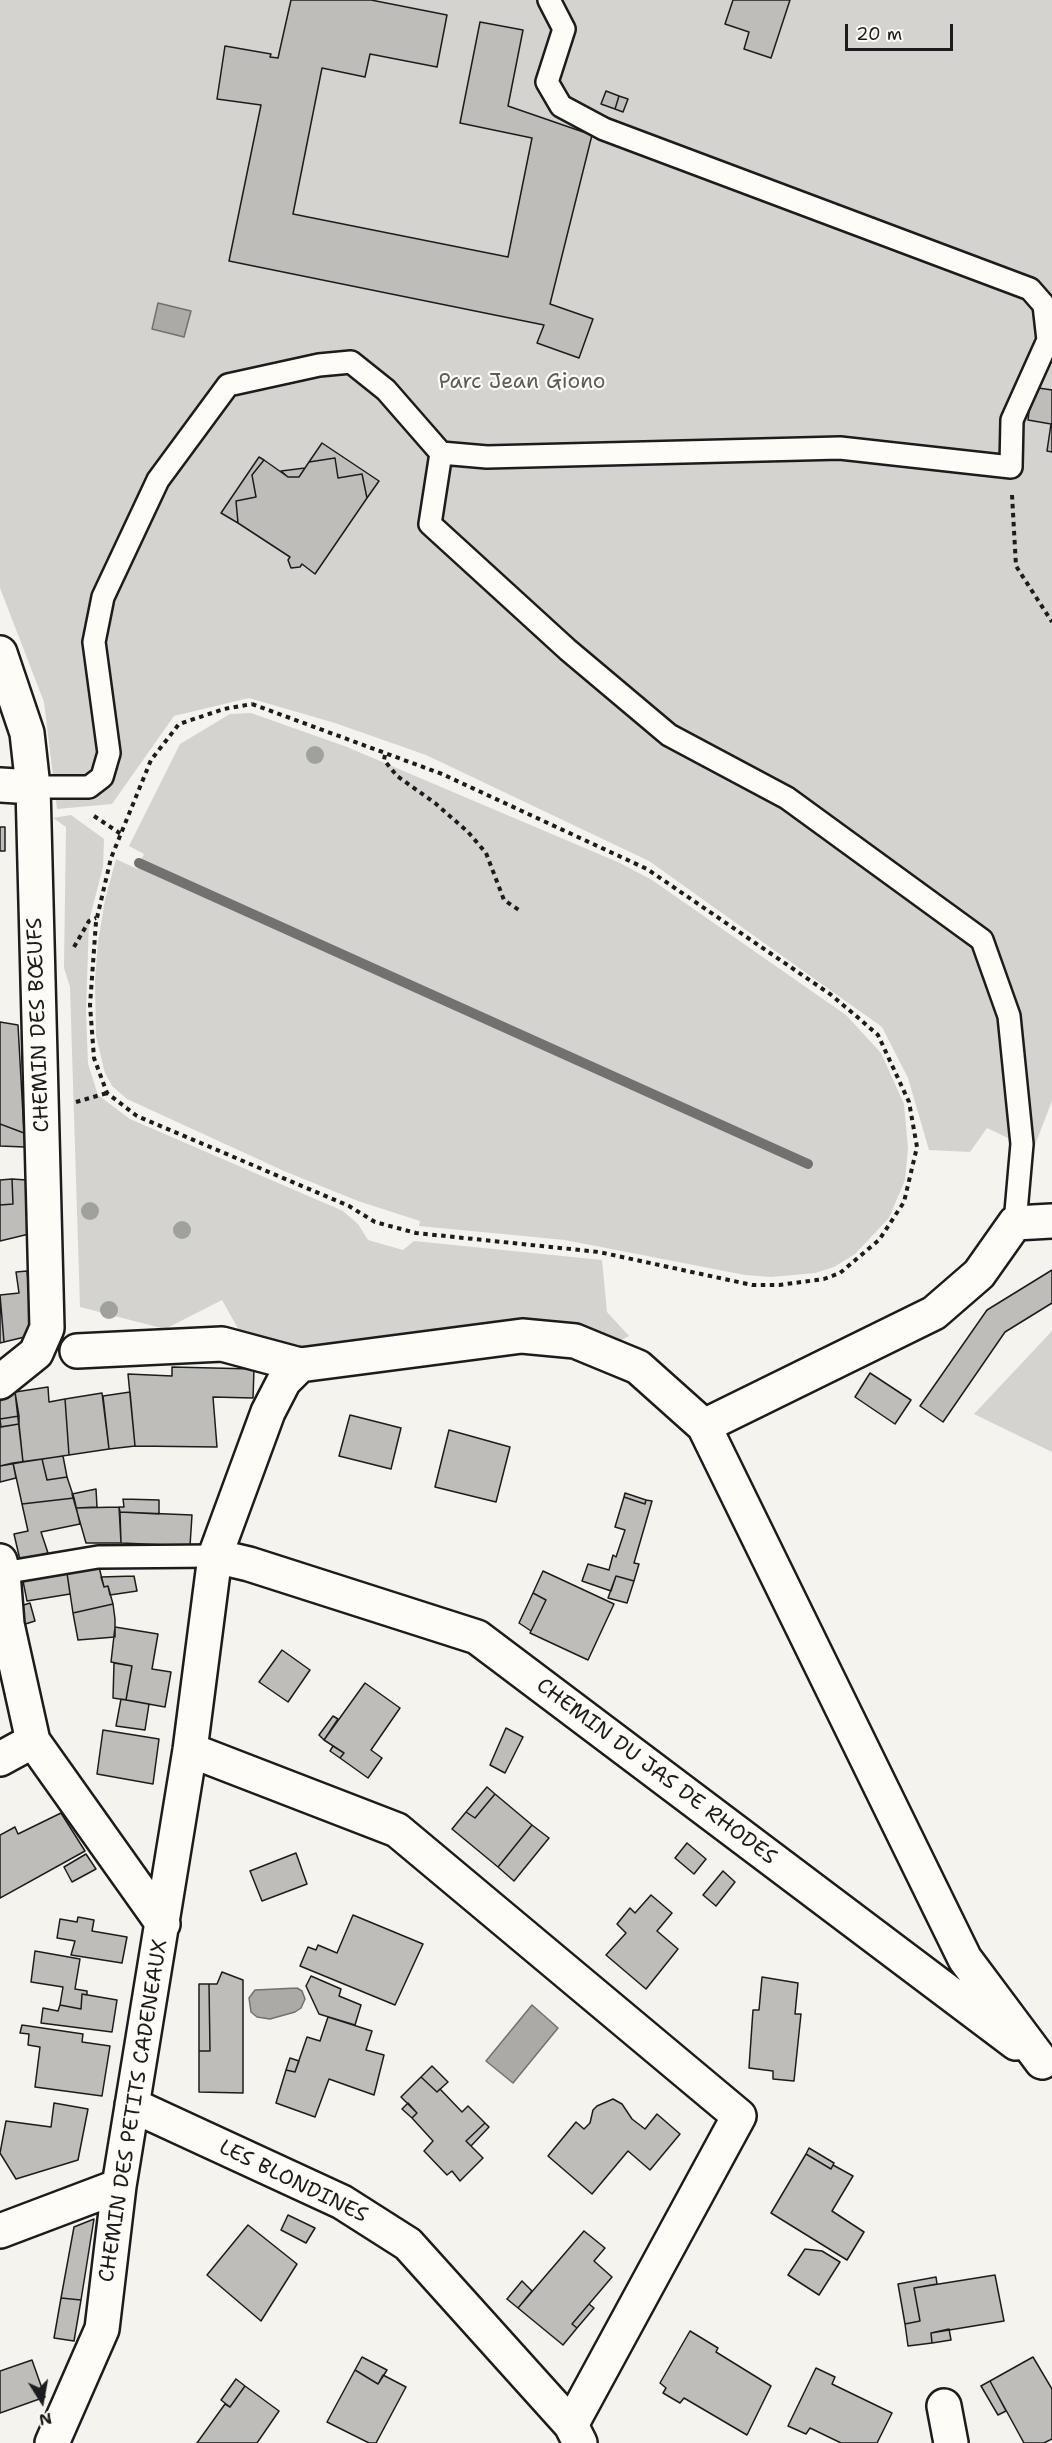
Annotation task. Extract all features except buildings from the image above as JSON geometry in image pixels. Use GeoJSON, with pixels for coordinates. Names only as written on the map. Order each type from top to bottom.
{"type":"FeatureCollection","features":[{"type":"Feature","properties":{"kind":"street","name":"CHEMIN DES BŒUFS"},"geometry":{"type":"LineString","coordinates":[[0,653],[27,733],[33,787],[47,1328],[36,1353],[0,1383]]}},
{"type":"Feature","properties":{"kind":"street"},"geometry":{"type":"LineString","coordinates":[[0,785],[33,787]]}},
{"type":"Feature","properties":{"kind":"street"},"geometry":{"type":"LineString","coordinates":[[704,1426],[934,1313],[979,1274],[1016,1223],[1052,1221]]}},
{"type":"Feature","properties":{"kind":"street"},"geometry":{"type":"LineString","coordinates":[[77,1352],[222,1344],[300,1365],[522,1336],[575,1341],[638,1367],[704,1426],[965,1959],[1049,2066]]}},
{"type":"Feature","properties":{"kind":"street"},"geometry":{"type":"LineString","coordinates":[[163,1924],[190,1750],[215,1556],[268,1412],[284,1381],[300,1365]]}},
{"type":"Feature","properties":{"kind":"street","name":"CHEMIN DU JAS DE RHODES"},"geometry":{"type":"LineString","coordinates":[[215,1556],[249,1564],[477,1637],[1049,2066]]}},
{"type":"Feature","properties":{"kind":"street","name":"CHEMIN DES PETITS CADENEAUX"},"geometry":{"type":"LineString","coordinates":[[2,1567],[7,1624],[33,1741],[163,1924],[119,2186],[102,2329],[52,2443]]}},
{"type":"Feature","properties":{"kind":"street"},"geometry":{"type":"LineString","coordinates":[[0,1759],[33,1741]]}},
{"type":"Feature","properties":{"kind":"street"},"geometry":{"type":"LineString","coordinates":[[190,1750],[397,1830],[739,2116],[575,2434]]}},
{"type":"Feature","properties":{"kind":"street","name":"LES BLONDINES"},"geometry":{"type":"LineString","coordinates":[[132,2105],[342,2202],[408,2244],[575,2434]]}},
{"type":"Feature","properties":{"kind":"street"},"geometry":{"type":"LineString","coordinates":[[0,2231],[119,2186]]}},
{"type":"Feature","properties":{"kind":"street"},"geometry":{"type":"LineString","coordinates":[[944,2406],[951,2443]]}},
{"type":"Feature","properties":{"kind":"lane"},"geometry":{"type":"LineString","coordinates":[[33,787],[89,787],[102,777],[109,753],[94,642],[103,597],[158,480],[228,385],[319,364],[351,362],[386,390],[441,453],[487,457],[840,447],[1011,467],[1012,420],[1048,339],[1044,305],[1030,289],[604,129],[561,106],[547,82],[564,29],[549,0]]}},
{"type":"Feature","properties":{"kind":"lane"},"geometry":{"type":"LineString","coordinates":[[441,453],[430,524],[568,650],[669,735],[787,798],[982,940],[1009,1016],[1022,1144],[1016,1223]]}},
{"type":"Feature","properties":{"kind":"lane"},"geometry":{"type":"LineString","coordinates":[[2,1567],[98,1557],[215,1556]]}},
{"type":"Feature","properties":{"kind":"path"},"geometry":{"type":"LineString","coordinates":[[1011,467],[1016,566],[1052,622]]}},
{"type":"Feature","properties":{"kind":"path"},"geometry":{"type":"LineString","coordinates":[[252,704],[385,755],[442,774],[647,869],[830,994],[878,1035],[909,1102],[917,1147],[904,1202],[879,1240],[840,1273],[824,1280],[779,1285],[752,1285],[599,1252],[416,1233],[375,1222],[349,1206],[137,1116],[107,1093],[94,1058],[92,1038],[92,963],[96,922],[111,858],[151,760],[179,724],[224,709],[252,704]]}},
{"type":"Feature","properties":{"kind":"path"},"geometry":{"type":"LineString","coordinates":[[385,755],[384,760],[397,776],[435,803],[468,832],[486,853],[504,900],[519,910]]}},
{"type":"Feature","properties":{"kind":"path"},"geometry":{"type":"LineString","coordinates":[[71,1108],[78,1101],[107,1093]]}},
{"type":"Feature","properties":{"kind":"green space","name":"Parc Jean Giono"},"geometry":{"type":"Polygon","coordinates":[[[0,0],[1052,0],[1052,1101],[1033,1150],[987,1128],[970,1152],[929,1150],[908,1078],[882,1027],[649,861],[426,755],[335,723],[249,698],[174,716],[112,804],[57,809],[44,702],[0,588],[0,0]]]}},
{"type":"Feature","properties":{"kind":"green space"},"geometry":{"type":"Polygon","coordinates":[[[251,713],[347,747],[620,863],[652,880],[846,1015],[881,1053],[904,1104],[908,1148],[905,1180],[889,1218],[855,1254],[834,1267],[815,1273],[771,1277],[745,1275],[565,1240],[419,1226],[420,1221],[358,1201],[284,1171],[127,1099],[112,1086],[105,1073],[96,1036],[95,980],[98,942],[105,900],[116,859],[137,869],[144,854],[129,846],[180,744],[230,714],[251,713]]]}},
{"type":"Feature","properties":{"kind":"green space"},"geometry":{"type":"Polygon","coordinates":[[[71,815],[104,839],[103,867],[89,921],[86,1012],[88,1064],[98,1095],[130,1119],[343,1211],[358,1224],[368,1240],[403,1250],[414,1241],[602,1260],[607,1312],[629,1336],[610,1346],[521,1329],[296,1348],[244,1339],[222,1300],[165,1329],[80,1307],[70,987],[64,968],[66,827],[53,818],[71,815]]]}},
{"type":"Feature","properties":{"kind":"green space"},"geometry":{"type":"Polygon","coordinates":[[[1052,1331],[1052,1452],[974,1414],[1052,1331]]]}},
{"type":"Feature","properties":{"kind":"shaded area"},"geometry":{"type":"Polygon","coordinates":[[[158,303],[191,311],[184,337],[152,329],[158,303]]]}},
{"type":"Feature","properties":{"kind":"shaded area"},"geometry":{"type":"Polygon","coordinates":[[[297,1988],[302,1991],[305,1999],[301,2008],[295,2012],[270,2019],[257,2017],[251,2012],[249,1998],[255,1990],[297,1988]]]}},
{"type":"Feature","properties":{"kind":"shaded area"},"geometry":{"type":"Polygon","coordinates":[[[532,2005],[558,2028],[513,2083],[486,2061],[532,2005]]]}},
{"type":"Feature","properties":{"kind":"waterway"},"geometry":{"type":"LineString","coordinates":[[139,863],[808,1164]]}}]}
